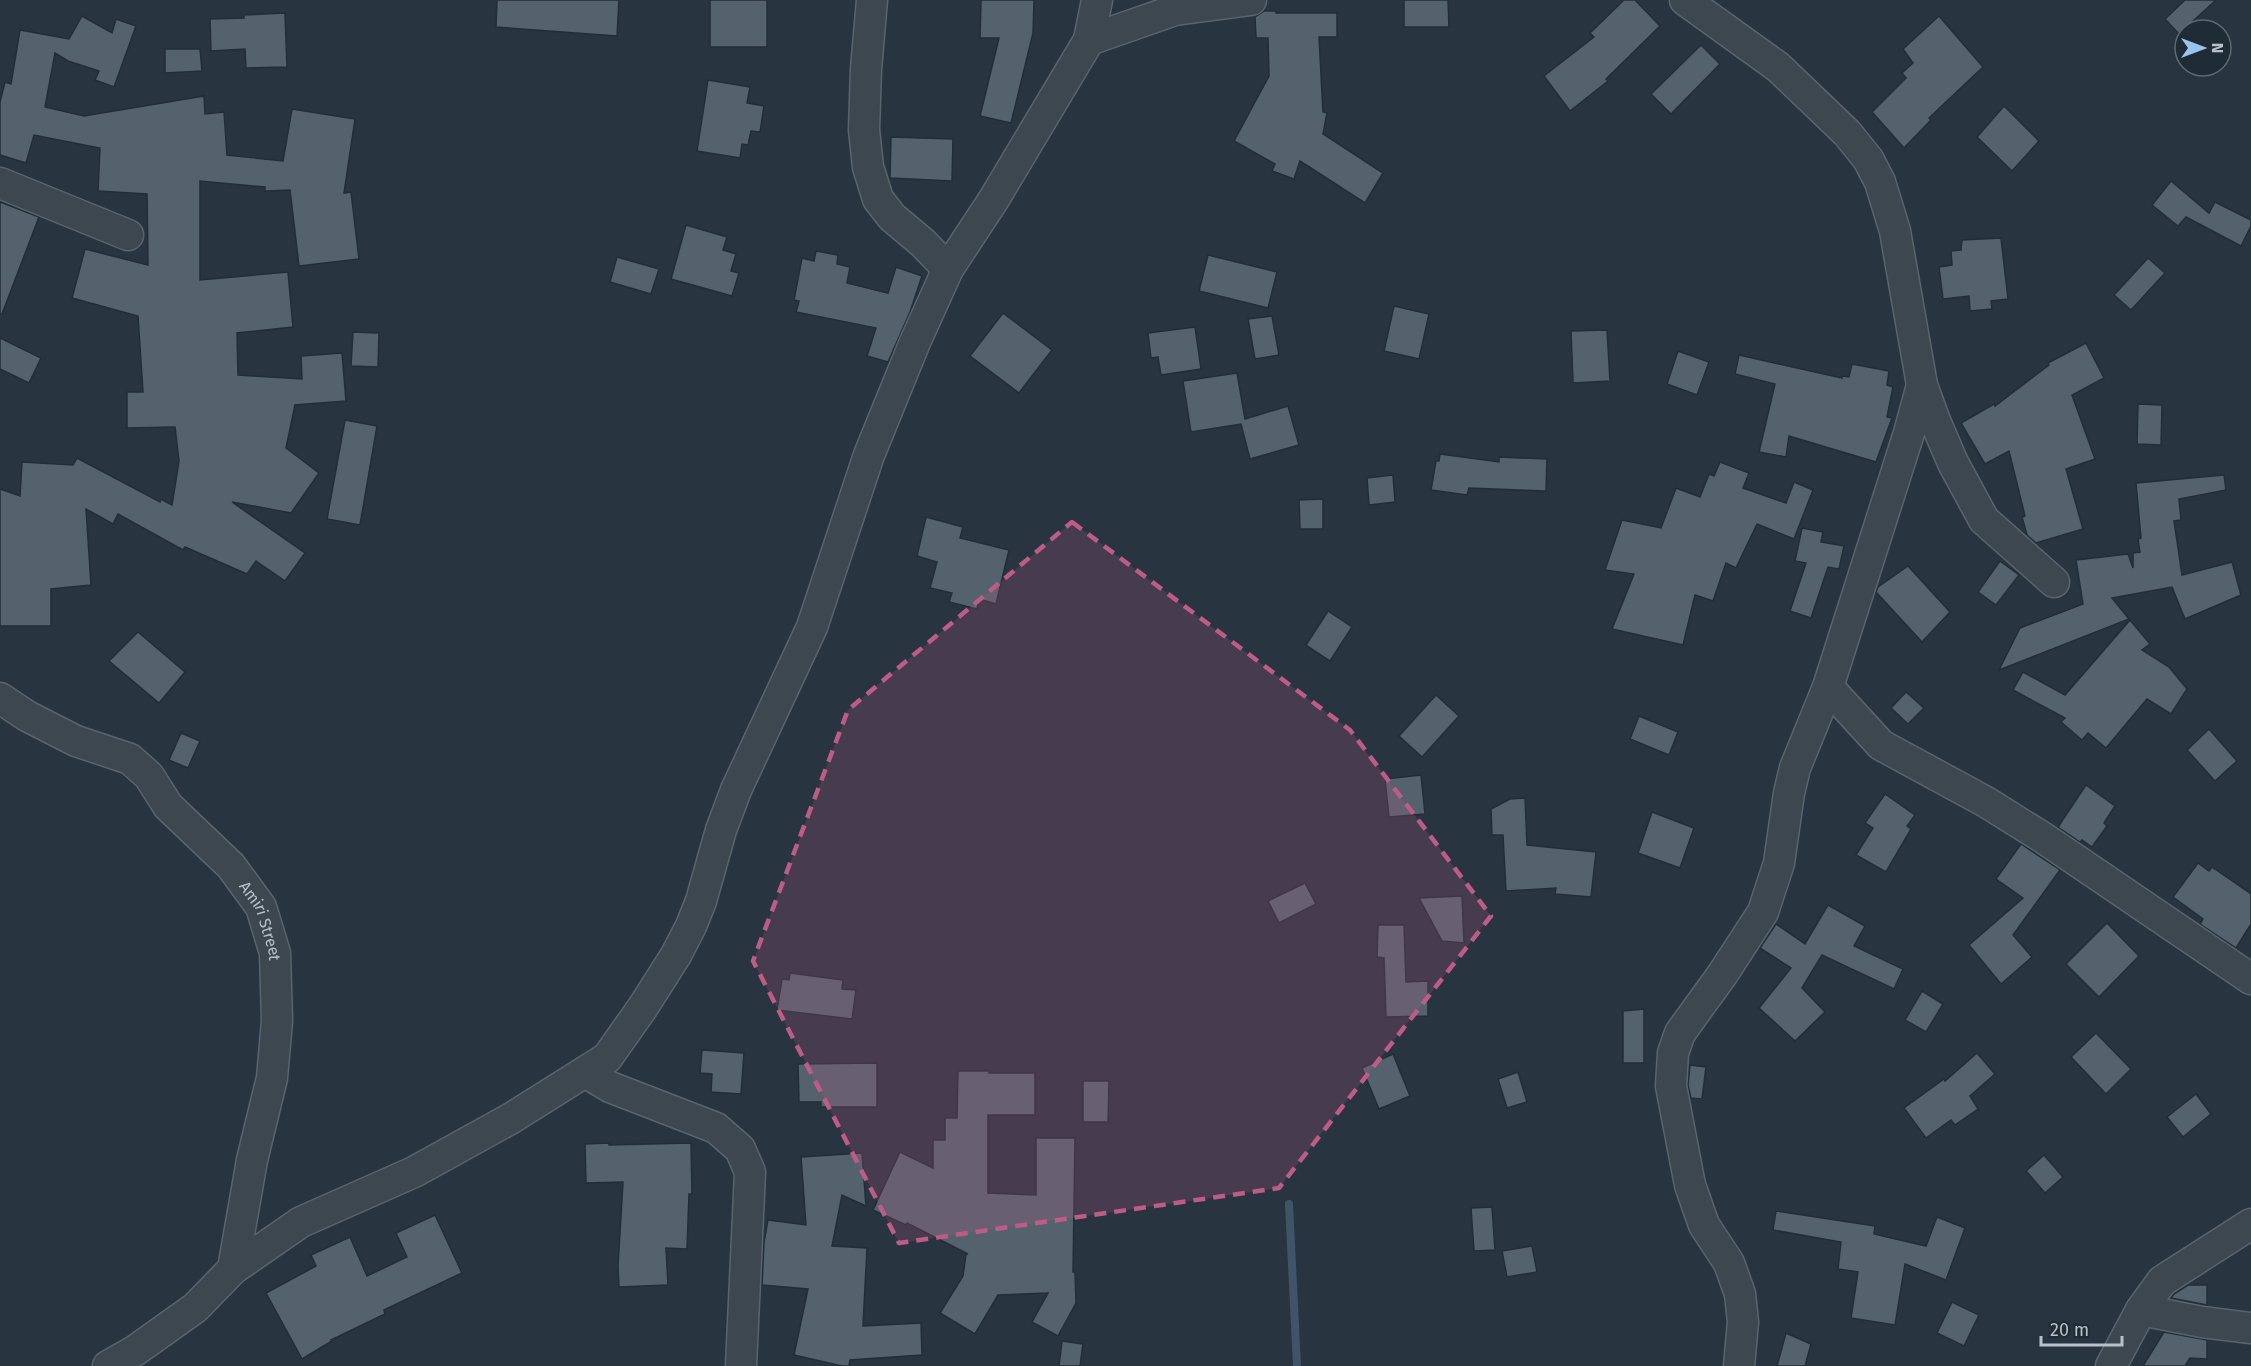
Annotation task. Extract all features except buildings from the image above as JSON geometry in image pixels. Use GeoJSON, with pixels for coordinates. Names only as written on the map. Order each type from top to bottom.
{"type":"FeatureCollection","features":[{"type":"Feature","properties":{"kind":"street"},"geometry":{"type":"LineString","coordinates":[[872,0],[864,130],[868,167],[878,199],[892,217],[923,243],[948,269]]}},
{"type":"Feature","properties":{"kind":"street"},"geometry":{"type":"LineString","coordinates":[[108,1366],[136,1350],[195,1308],[233,1269],[302,1222],[414,1172],[510,1119],[607,1058],[643,1007],[676,955],[691,926],[736,790],[812,627],[869,455],[915,342],[948,269],[994,199],[1089,40],[1097,0]]}},
{"type":"Feature","properties":{"kind":"street"},"geometry":{"type":"LineString","coordinates":[[1089,40],[1175,10],[1249,0]]}},
{"type":"Feature","properties":{"kind":"street"},"geometry":{"type":"LineString","coordinates":[[1685,0],[1778,67],[1847,133],[1868,159],[1880,182],[1896,231],[1922,385],[1953,463],[1984,520],[2054,582]]}},
{"type":"Feature","properties":{"kind":"street"},"geometry":{"type":"LineString","coordinates":[[0,183],[128,235]]}},
{"type":"Feature","properties":{"kind":"street"},"geometry":{"type":"LineString","coordinates":[[1739,1366],[1743,1322],[1740,1294],[1729,1263],[1704,1225],[1690,1185],[1671,1086],[1672,1053],[1680,1033],[1722,975],[1763,912],[1779,863],[1789,793],[1796,768],[1828,687],[1909,433],[1922,385]]}},
{"type":"Feature","properties":{"kind":"street"},"geometry":{"type":"LineString","coordinates":[[1828,687],[1881,745],[1986,802],[2045,839],[2251,978]]}},
{"type":"Feature","properties":{"kind":"street","name":"Amiri Street"},"geometry":{"type":"LineString","coordinates":[[0,698],[27,716],[76,741],[130,759],[149,777],[168,806],[231,866],[261,908],[276,953],[277,1021],[272,1078],[252,1160],[233,1269]]}},
{"type":"Feature","properties":{"kind":"street"},"geometry":{"type":"LineString","coordinates":[[585,1072],[610,1087],[716,1128],[740,1149],[750,1172],[741,1366]]}},
{"type":"Feature","properties":{"kind":"street"},"geometry":{"type":"LineString","coordinates":[[2111,1366],[2141,1310],[2162,1281],[2251,1224]]}},
{"type":"Feature","properties":{"kind":"street"},"geometry":{"type":"LineString","coordinates":[[2141,1310],[2251,1329]]}},
{"type":"Feature","properties":{"kind":"highlighted area"},"geometry":{"type":"Polygon","coordinates":[[[1072,522],[1350,730],[1491,916],[1279,1188],[899,1243],[753,961],[848,710],[1072,522]]]}},
{"type":"Feature","properties":{"kind":"waterway"},"geometry":{"type":"LineString","coordinates":[[1289,1204],[1297,1366]]}}]}
